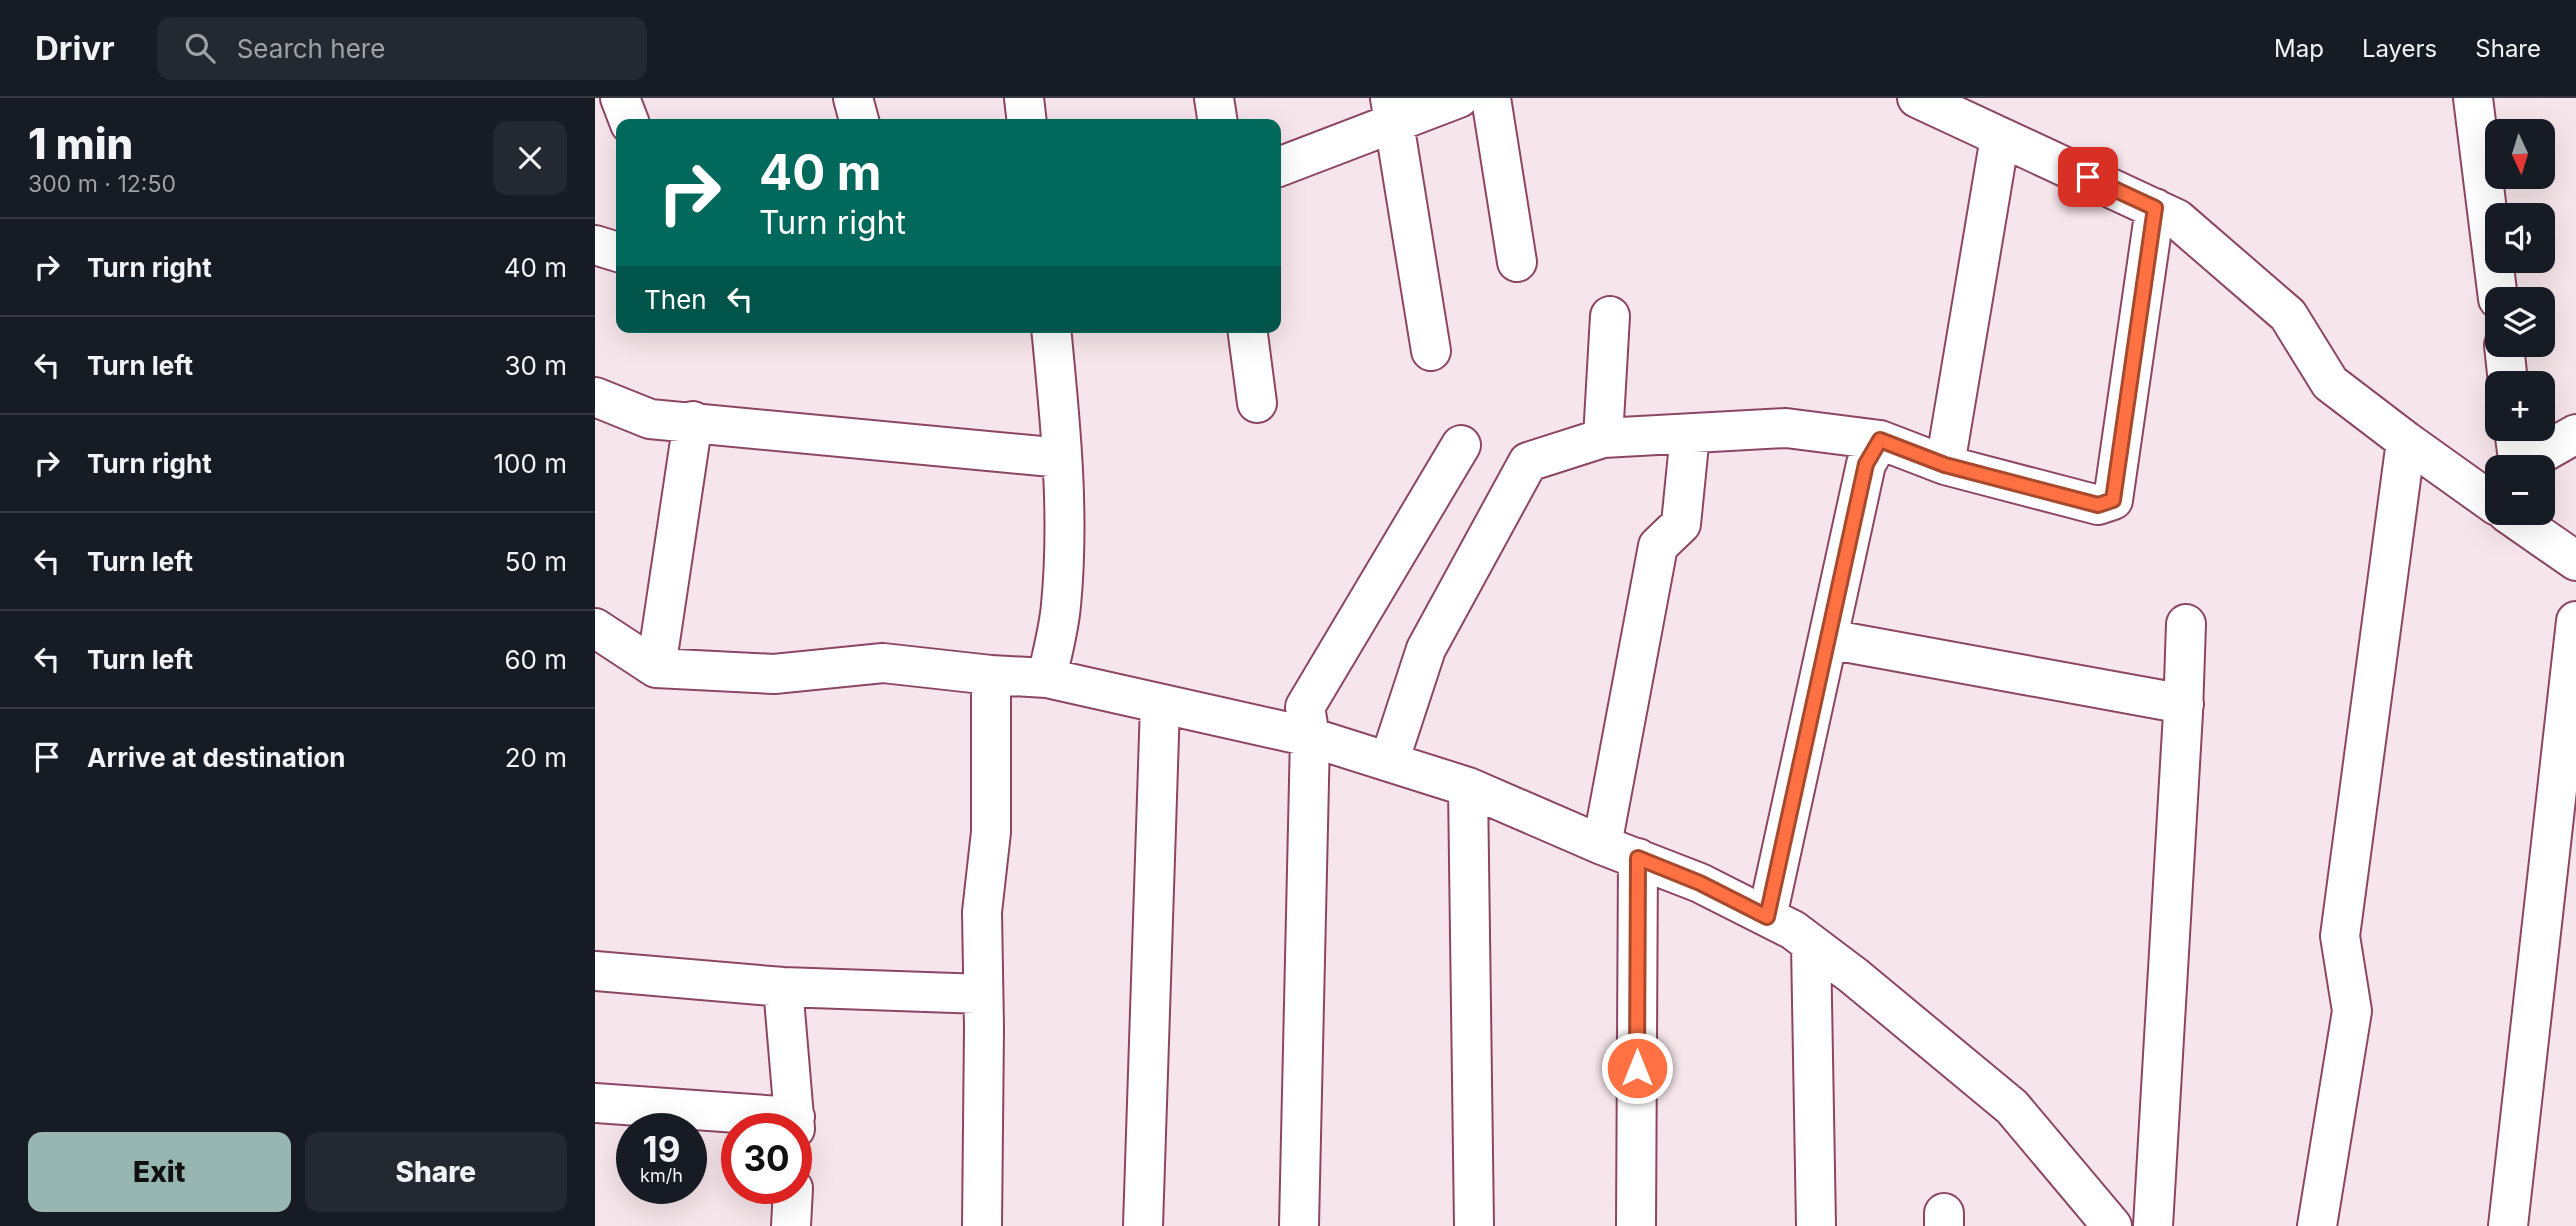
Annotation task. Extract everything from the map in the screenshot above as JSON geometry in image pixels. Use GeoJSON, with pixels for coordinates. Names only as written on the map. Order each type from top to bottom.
{"type":"FeatureCollection","features":[{"type":"Feature","properties":{"kind":"street"},"geometry":{"type":"LineString","coordinates":[[620,98],[628,119]]}},
{"type":"Feature","properties":{"kind":"street"},"geometry":{"type":"LineString","coordinates":[[853,98],[859,119]]}},
{"type":"Feature","properties":{"kind":"street"},"geometry":{"type":"LineString","coordinates":[[1024,98],[1026,119]]}},
{"type":"Feature","properties":{"kind":"street"},"geometry":{"type":"LineString","coordinates":[[1214,98],[1217,119]]}},
{"type":"Feature","properties":{"kind":"street"},"geometry":{"type":"LineString","coordinates":[[1281,166],[1392,111],[1459,98]]}},
{"type":"Feature","properties":{"kind":"street"},"geometry":{"type":"LineString","coordinates":[[1491,98],[1517,262]]}},
{"type":"Feature","properties":{"kind":"street"},"geometry":{"type":"LineString","coordinates":[[1917,98],[1986,120],[2178,219],[2288,315],[2330,383],[2406,441],[2485,489]]}},
{"type":"Feature","properties":{"kind":"street"},"geometry":{"type":"LineString","coordinates":[[2473,98],[2497,287]]}},
{"type":"Feature","properties":{"kind":"street"},"geometry":{"type":"LineString","coordinates":[[1392,111],[1430,351]]}},
{"type":"Feature","properties":{"kind":"street"},"geometry":{"type":"LineString","coordinates":[[1945,465],[1986,120]]}},
{"type":"Feature","properties":{"kind":"street"},"geometry":{"type":"LineString","coordinates":[[1389,762],[1426,649],[1528,462],[1604,438],[1786,428],[1880,440],[1945,465],[2098,505],[2113,500],[2155,208]]}},
{"type":"Feature","properties":{"kind":"street"},"geometry":{"type":"LineString","coordinates":[[595,245],[616,251]]}},
{"type":"Feature","properties":{"kind":"street"},"geometry":{"type":"LineString","coordinates":[[1604,438],[1610,316]]}},
{"type":"Feature","properties":{"kind":"street"},"geometry":{"type":"LineString","coordinates":[[1047,678],[1061,606],[1065,520],[1052,333]]}},
{"type":"Feature","properties":{"kind":"street"},"geometry":{"type":"LineString","coordinates":[[1248,333],[1257,402]]}},
{"type":"Feature","properties":{"kind":"street"},"geometry":{"type":"LineString","coordinates":[[595,397],[650,419],[1062,458]]}},
{"type":"Feature","properties":{"kind":"street"},"geometry":{"type":"LineString","coordinates":[[656,668],[692,421]]}},
{"type":"Feature","properties":{"kind":"street"},"geometry":{"type":"LineString","coordinates":[[1602,845],[1658,546],[1681,524],[1690,433]]}},
{"type":"Feature","properties":{"kind":"street"},"geometry":{"type":"LineString","coordinates":[[2539,455],[2576,434]]}},
{"type":"Feature","properties":{"kind":"street"},"geometry":{"type":"LineString","coordinates":[[1767,917],[1866,464],[1880,440]]}},
{"type":"Feature","properties":{"kind":"street"},"geometry":{"type":"LineString","coordinates":[[2317,1226],[2353,1011],[2340,936],[2406,441]]}},
{"type":"Feature","properties":{"kind":"street"},"geometry":{"type":"LineString","coordinates":[[1300,1226],[1310,737],[1305,707],[1461,445]]}},
{"type":"Feature","properties":{"kind":"street"},"geometry":{"type":"LineString","coordinates":[[2524,525],[2576,561]]}},
{"type":"Feature","properties":{"kind":"street"},"geometry":{"type":"LineString","coordinates":[[2508,1226],[2576,621]]}},
{"type":"Feature","properties":{"kind":"street"},"geometry":{"type":"LineString","coordinates":[[2153,1226],[2184,704],[2186,624]]}},
{"type":"Feature","properties":{"kind":"street"},"geometry":{"type":"LineString","coordinates":[[595,628],[656,668],[774,674],[883,663],[991,675],[1047,678],[1310,737],[1468,788],[1700,883],[1793,930],[1854,976],[2012,1107],[2112,1226]]}},
{"type":"Feature","properties":{"kind":"street"},"geometry":{"type":"LineString","coordinates":[[1828,639],[2184,704]]}},
{"type":"Feature","properties":{"kind":"street"},"geometry":{"type":"LineString","coordinates":[[982,1226],[982,912],[991,832],[991,675]]}},
{"type":"Feature","properties":{"kind":"street"},"geometry":{"type":"LineString","coordinates":[[1143,1226],[1160,705]]}},
{"type":"Feature","properties":{"kind":"street"},"geometry":{"type":"LineString","coordinates":[[1468,788],[1474,1226]]}},
{"type":"Feature","properties":{"kind":"street"},"geometry":{"type":"LineString","coordinates":[[1636,1226],[1638,858]]}},
{"type":"Feature","properties":{"kind":"street"},"geometry":{"type":"LineString","coordinates":[[1811,944],[1816,1226]]}},
{"type":"Feature","properties":{"kind":"street"},"geometry":{"type":"LineString","coordinates":[[595,971],[783,986],[983,994]]}},
{"type":"Feature","properties":{"kind":"street"},"geometry":{"type":"LineString","coordinates":[[783,986],[794,1113]]}},
{"type":"Feature","properties":{"kind":"street"},"geometry":{"type":"LineString","coordinates":[[595,1103],[721,1116]]}},
{"type":"Feature","properties":{"kind":"street"},"geometry":{"type":"LineString","coordinates":[[791,1226],[792,1204]]}},
{"type":"Feature","properties":{"kind":"route"},"geometry":{"type":"LineString","coordinates":[[1637,1068],[1638,858],[1700,883],[1767,917],[1866,464],[1880,440],[1945,465],[2098,505],[2113,500],[2155,208],[2088,177]]}}]}
